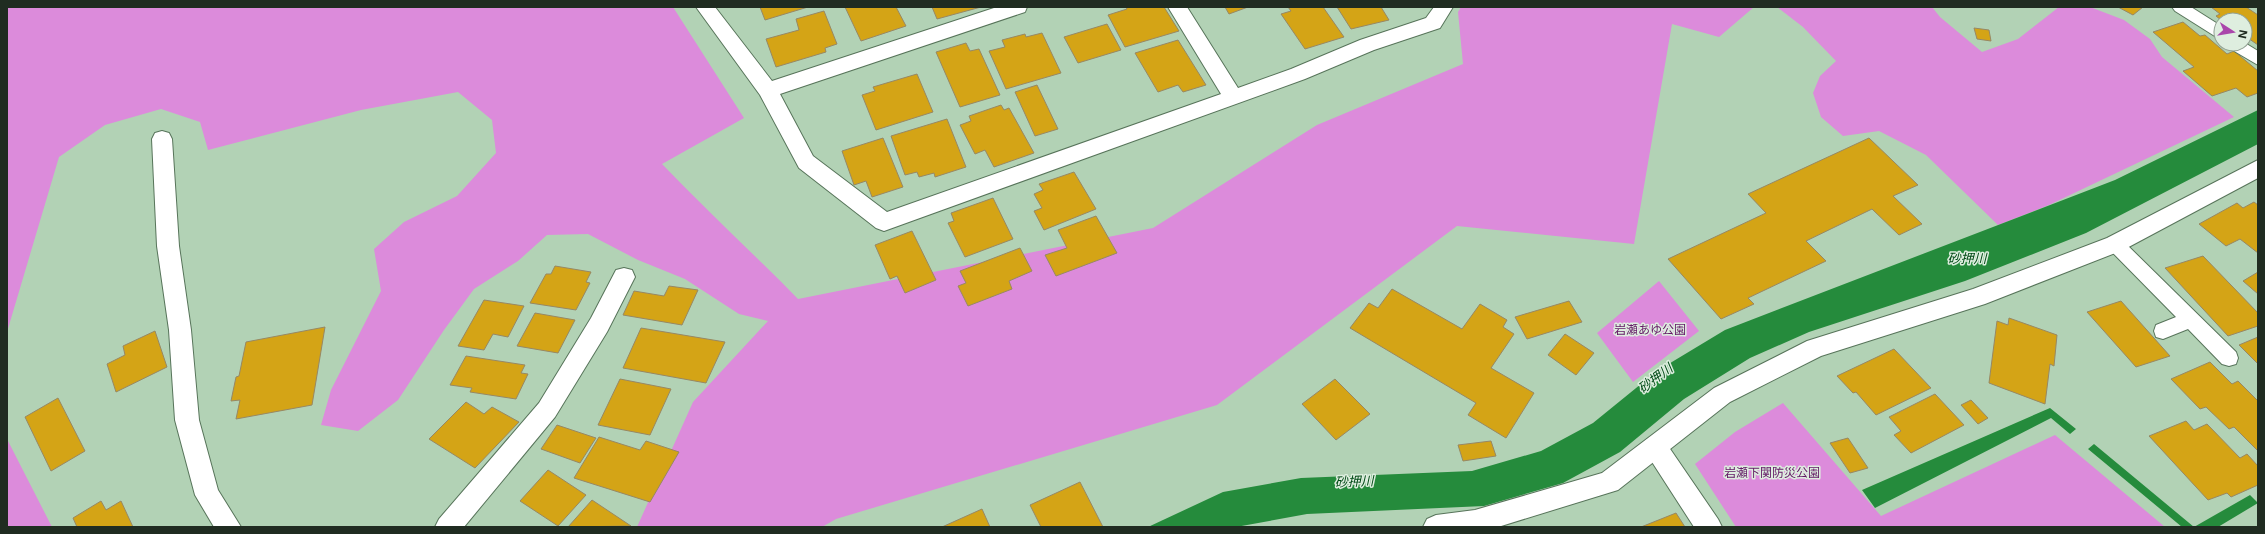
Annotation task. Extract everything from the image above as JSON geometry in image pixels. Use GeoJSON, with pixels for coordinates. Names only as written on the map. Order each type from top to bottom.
{"type":"FeatureCollection","features":[{"type":"Feature","properties":{"kind":"street"},"geometry":{"type":"LineString","coordinates":[[705,7],[768,90],[806,162],[884,222],[1298,74],[1367,46],[1433,23],[1444,7]]}},
{"type":"Feature","properties":{"kind":"street"},"geometry":{"type":"LineString","coordinates":[[768,90],[1018,7]]}},
{"type":"Feature","properties":{"kind":"street"},"geometry":{"type":"LineString","coordinates":[[1178,7],[1233,96]]}},
{"type":"Feature","properties":{"kind":"street"},"geometry":{"type":"LineString","coordinates":[[162,139],[168,246],[180,330],[187,420],[207,495],[228,527]]}},
{"type":"Feature","properties":{"kind":"street"},"geometry":{"type":"LineString","coordinates":[[1436,527],[1458,526],[1497,516],[1609,482],[1655,448],[1722,394],[1815,348],[1977,296],[2115,244],[2258,168]]}},
{"type":"Feature","properties":{"kind":"street"},"geometry":{"type":"LineString","coordinates":[[448,527],[547,410],[599,325],[624,277]]}},
{"type":"Feature","properties":{"kind":"street"},"geometry":{"type":"LineString","coordinates":[[1655,448],[1709,527]]}},
{"type":"Feature","properties":{"kind":"lane"},"geometry":{"type":"LineString","coordinates":[[2187,9],[2213,28]]}},
{"type":"Feature","properties":{"kind":"lane"},"geometry":{"type":"LineString","coordinates":[[2247,52],[2258,59]]}},
{"type":"Feature","properties":{"kind":"lane"},"geometry":{"type":"LineString","coordinates":[[2115,244],[2229,358]]}},
{"type":"Feature","properties":{"kind":"lane"},"geometry":{"type":"LineString","coordinates":[[2163,331],[2190,320]]}},
{"type":"Feature","properties":{"kind":"green space"},"geometry":{"type":"Polygon","coordinates":[[[7,7],[673,7],[744,118],[662,164],[798,299],[1153,228],[1317,125],[1463,64],[1458,12],[1461,7],[1754,7],[1719,37],[1672,24],[1634,244],[1457,226],[1217,405],[836,519],[822,527],[637,527],[693,402],[768,321],[739,314],[685,279],[638,260],[588,234],[547,235],[518,261],[474,289],[444,330],[398,400],[358,431],[321,425],[331,390],[381,291],[374,249],[404,222],[457,196],[496,153],[492,120],[458,92],[361,110],[208,150],[200,122],[161,109],[105,125],[59,157],[7,332],[7,7]]]}},
{"type":"Feature","properties":{"kind":"green space"},"geometry":{"type":"Polygon","coordinates":[[[1777,7],[1932,7],[1940,17],[1982,52],[2018,39],[2059,7],[2090,7],[2124,20],[2150,39],[2162,57],[2234,117],[2049,205],[1998,225],[1926,155],[1879,131],[1843,136],[1821,117],[1813,93],[1820,76],[1836,61],[1803,27],[1777,7]]]}},
{"type":"Feature","properties":{"kind":"green space","name":"岩瀬あゆ公園"},"geometry":{"type":"Polygon","coordinates":[[[1659,281],[1699,331],[1633,382],[1597,333],[1659,281]]]}},
{"type":"Feature","properties":{"kind":"green space","name":"岩瀬下関防災公園"},"geometry":{"type":"Polygon","coordinates":[[[1783,403],[1881,516],[2055,435],[2165,527],[1736,527],[1695,464],[1735,432],[1783,403]]]}},
{"type":"Feature","properties":{"kind":"green space"},"geometry":{"type":"Polygon","coordinates":[[[7,439],[52,527],[7,527],[7,439]]]}},
{"type":"Feature","properties":{"kind":"water","name":"砂押川"},"geometry":{"type":"Polygon","coordinates":[[[2258,110],[2258,144],[2086,233],[1965,281],[1809,332],[1750,358],[1684,399],[1620,452],[1563,483],[1484,506],[1307,514],[1236,527],[1148,527],[1223,492],[1301,478],[1472,471],[1541,451],[1593,423],[1657,371],[1725,330],[2115,180],[2258,110]]]}},
{"type":"Feature","properties":{"kind":"water"},"geometry":{"type":"Polygon","coordinates":[[[2050,408],[2076,429],[2070,434],[2051,418],[1875,508],[1862,490],[2050,408]]]}},
{"type":"Feature","properties":{"kind":"water"},"geometry":{"type":"Polygon","coordinates":[[[2094,444],[2194,527],[2182,527],[2088,449],[2094,444]]]}},
{"type":"Feature","properties":{"kind":"water"},"geometry":{"type":"Polygon","coordinates":[[[2250,495],[2258,503],[2218,527],[2194,527],[2250,495]]]}},
{"type":"Feature","properties":{"kind":"building"},"geometry":{"type":"Polygon","coordinates":[[[760,7],[808,7],[765,20],[760,7]]]}},
{"type":"Feature","properties":{"kind":"building"},"geometry":{"type":"Polygon","coordinates":[[[845,7],[896,7],[906,26],[861,41],[845,7]]]}},
{"type":"Feature","properties":{"kind":"building"},"geometry":{"type":"Polygon","coordinates":[[[932,7],[981,7],[937,19],[932,7]]]}},
{"type":"Feature","properties":{"kind":"building"},"geometry":{"type":"Polygon","coordinates":[[[1126,7],[1164,7],[1179,31],[1125,47],[1108,15],[1127,9],[1126,7]]]}},
{"type":"Feature","properties":{"kind":"building"},"geometry":{"type":"Polygon","coordinates":[[[1225,7],[1248,7],[1229,14],[1225,7]]]}},
{"type":"Feature","properties":{"kind":"building"},"geometry":{"type":"Polygon","coordinates":[[[1288,7],[1323,7],[1344,37],[1305,49],[1281,14],[1291,11],[1288,7]]]}},
{"type":"Feature","properties":{"kind":"building"},"geometry":{"type":"Polygon","coordinates":[[[1337,7],[1381,7],[1389,20],[1351,29],[1337,7]]]}},
{"type":"Feature","properties":{"kind":"building"},"geometry":{"type":"Polygon","coordinates":[[[2118,7],[2143,7],[2133,15],[2118,7]]]}},
{"type":"Feature","properties":{"kind":"building"},"geometry":{"type":"Polygon","coordinates":[[[2211,7],[2246,7],[2258,15],[2258,45],[2253,42],[2253,12],[2217,12],[2211,7]]]}},
{"type":"Feature","properties":{"kind":"building"},"geometry":{"type":"Polygon","coordinates":[[[824,11],[837,44],[825,48],[826,52],[776,67],[766,39],[799,30],[796,19],[824,11]]]}},
{"type":"Feature","properties":{"kind":"building"},"geometry":{"type":"Polygon","coordinates":[[[2183,22],[2200,36],[2205,35],[2213,42],[2213,52],[2225,52],[2227,54],[2235,52],[2258,71],[2258,93],[2247,97],[2236,88],[2212,96],[2183,71],[2194,67],[2153,32],[2183,22]]]}},
{"type":"Feature","properties":{"kind":"building"},"geometry":{"type":"Polygon","coordinates":[[[1107,24],[1121,50],[1078,63],[1064,37],[1107,24]]]}},
{"type":"Feature","properties":{"kind":"building"},"geometry":{"type":"Polygon","coordinates":[[[1974,28],[1989,30],[1991,41],[1977,39],[1974,28]]]}},
{"type":"Feature","properties":{"kind":"building"},"geometry":{"type":"Polygon","coordinates":[[[1042,33],[1061,73],[1006,89],[989,51],[1005,47],[1002,40],[1025,34],[1026,37],[1042,33]]]}},
{"type":"Feature","properties":{"kind":"building"},"geometry":{"type":"Polygon","coordinates":[[[1178,40],[1206,85],[1183,92],[1178,85],[1158,92],[1135,53],[1178,40]]]}},
{"type":"Feature","properties":{"kind":"building"},"geometry":{"type":"Polygon","coordinates":[[[966,43],[970,51],[979,49],[1000,95],[960,107],[936,52],[966,43]]]}},
{"type":"Feature","properties":{"kind":"building"},"geometry":{"type":"Polygon","coordinates":[[[917,74],[933,112],[876,130],[862,95],[875,91],[873,87],[917,74]]]}},
{"type":"Feature","properties":{"kind":"building"},"geometry":{"type":"Polygon","coordinates":[[[1037,85],[1058,129],[1035,136],[1015,92],[1037,85]]]}},
{"type":"Feature","properties":{"kind":"building"},"geometry":{"type":"Polygon","coordinates":[[[1001,105],[1004,110],[1009,108],[1034,153],[994,167],[985,150],[975,154],[960,125],[971,121],[969,116],[1001,105]]]}},
{"type":"Feature","properties":{"kind":"building"},"geometry":{"type":"Polygon","coordinates":[[[947,119],[966,167],[935,177],[934,173],[919,177],[917,172],[905,175],[891,136],[947,119]]]}},
{"type":"Feature","properties":{"kind":"building"},"geometry":{"type":"Polygon","coordinates":[[[883,138],[903,187],[872,197],[866,181],[854,185],[842,151],[883,138]]]}},
{"type":"Feature","properties":{"kind":"building"},"geometry":{"type":"Polygon","coordinates":[[[1869,138],[1918,185],[1893,196],[1922,224],[1899,235],[1872,209],[1806,241],[1826,261],[1748,298],[1754,304],[1721,319],[1668,259],[1766,213],[1748,194],[1869,138]]]}},
{"type":"Feature","properties":{"kind":"building"},"geometry":{"type":"Polygon","coordinates":[[[1074,172],[1096,209],[1044,230],[1034,211],[1042,208],[1034,194],[1043,190],[1039,184],[1074,172]]]}},
{"type":"Feature","properties":{"kind":"building"},"geometry":{"type":"Polygon","coordinates":[[[993,198],[1013,239],[965,257],[948,223],[954,221],[951,213],[993,198]]]}},
{"type":"Feature","properties":{"kind":"building"},"geometry":{"type":"Polygon","coordinates":[[[2254,202],[2258,205],[2258,253],[2240,239],[2226,246],[2199,224],[2237,203],[2243,208],[2254,202]]]}},
{"type":"Feature","properties":{"kind":"building"},"geometry":{"type":"Polygon","coordinates":[[[1096,216],[1117,253],[1056,276],[1045,255],[1067,248],[1058,230],[1096,216]]]}},
{"type":"Feature","properties":{"kind":"building"},"geometry":{"type":"Polygon","coordinates":[[[912,231],[936,280],[905,293],[897,276],[890,279],[875,245],[912,231]]]}},
{"type":"Feature","properties":{"kind":"building"},"geometry":{"type":"Polygon","coordinates":[[[1020,248],[1032,271],[1009,281],[1012,289],[968,306],[958,286],[966,283],[960,271],[1020,248]]]}},
{"type":"Feature","properties":{"kind":"building"},"geometry":{"type":"Polygon","coordinates":[[[2203,256],[2258,313],[2258,326],[2228,336],[2165,268],[2203,256]]]}},
{"type":"Feature","properties":{"kind":"building"},"geometry":{"type":"Polygon","coordinates":[[[555,266],[591,272],[586,282],[590,283],[576,310],[530,303],[546,274],[551,274],[555,266]]]}},
{"type":"Feature","properties":{"kind":"building"},"geometry":{"type":"Polygon","coordinates":[[[2258,272],[2258,294],[2243,281],[2258,272]]]}},
{"type":"Feature","properties":{"kind":"building"},"geometry":{"type":"Polygon","coordinates":[[[669,286],[698,290],[682,325],[623,315],[634,291],[664,296],[669,286]]]}},
{"type":"Feature","properties":{"kind":"building"},"geometry":{"type":"Polygon","coordinates":[[[1392,289],[1462,329],[1480,304],[1507,320],[1503,327],[1514,334],[1491,368],[1534,393],[1506,438],[1468,415],[1476,403],[1350,328],[1369,303],[1378,308],[1392,289]]]}},
{"type":"Feature","properties":{"kind":"building"},"geometry":{"type":"Polygon","coordinates":[[[484,300],[524,306],[508,337],[493,334],[484,350],[458,346],[484,300]]]}},
{"type":"Feature","properties":{"kind":"building"},"geometry":{"type":"Polygon","coordinates":[[[1569,301],[1582,322],[1527,339],[1515,317],[1569,301]]]}},
{"type":"Feature","properties":{"kind":"building"},"geometry":{"type":"Polygon","coordinates":[[[2121,301],[2170,356],[2136,367],[2087,312],[2121,301]]]}},
{"type":"Feature","properties":{"kind":"building"},"geometry":{"type":"Polygon","coordinates":[[[535,313],[575,320],[558,353],[517,346],[535,313]]]}},
{"type":"Feature","properties":{"kind":"building"},"geometry":{"type":"Polygon","coordinates":[[[2009,318],[2057,335],[2054,366],[2050,364],[2045,404],[1989,383],[1997,321],[2008,325],[2009,318]]]}},
{"type":"Feature","properties":{"kind":"building"},"geometry":{"type":"Polygon","coordinates":[[[325,327],[312,405],[236,419],[240,400],[231,401],[236,377],[239,376],[246,342],[325,327]]]}},
{"type":"Feature","properties":{"kind":"building"},"geometry":{"type":"Polygon","coordinates":[[[641,328],[725,342],[706,383],[623,368],[641,328]]]}},
{"type":"Feature","properties":{"kind":"building"},"geometry":{"type":"Polygon","coordinates":[[[155,331],[167,367],[116,392],[107,364],[125,355],[123,346],[155,331]]]}},
{"type":"Feature","properties":{"kind":"building"},"geometry":{"type":"Polygon","coordinates":[[[1565,334],[1594,353],[1576,375],[1548,355],[1565,334]]]}},
{"type":"Feature","properties":{"kind":"building"},"geometry":{"type":"Polygon","coordinates":[[[2258,337],[2258,364],[2239,345],[2258,337]]]}},
{"type":"Feature","properties":{"kind":"building"},"geometry":{"type":"Polygon","coordinates":[[[1894,349],[1931,388],[1876,415],[1856,392],[1853,393],[1837,376],[1894,349]]]}},
{"type":"Feature","properties":{"kind":"building"},"geometry":{"type":"Polygon","coordinates":[[[466,356],[525,365],[521,373],[528,374],[516,399],[470,392],[472,388],[450,385],[466,356]]]}},
{"type":"Feature","properties":{"kind":"building"},"geometry":{"type":"Polygon","coordinates":[[[2210,362],[2232,384],[2238,381],[2258,401],[2258,451],[2234,427],[2229,429],[2206,407],[2200,409],[2171,379],[2210,362]]]}},
{"type":"Feature","properties":{"kind":"building"},"geometry":{"type":"Polygon","coordinates":[[[620,379],[671,389],[650,435],[598,425],[620,379]]]}},
{"type":"Feature","properties":{"kind":"building"},"geometry":{"type":"Polygon","coordinates":[[[1335,379],[1370,414],[1336,440],[1302,404],[1335,379]]]}},
{"type":"Feature","properties":{"kind":"building"},"geometry":{"type":"Polygon","coordinates":[[[1935,394],[1964,425],[1911,453],[1894,435],[1901,431],[1889,417],[1935,394]]]}},
{"type":"Feature","properties":{"kind":"building"},"geometry":{"type":"Polygon","coordinates":[[[58,398],[85,451],[51,471],[25,417],[58,398]]]}},
{"type":"Feature","properties":{"kind":"building"},"geometry":{"type":"Polygon","coordinates":[[[1971,400],[1988,418],[1978,424],[1961,405],[1971,400]]]}},
{"type":"Feature","properties":{"kind":"building"},"geometry":{"type":"Polygon","coordinates":[[[466,402],[484,414],[492,407],[519,422],[475,468],[429,439],[466,402]]]}},
{"type":"Feature","properties":{"kind":"building"},"geometry":{"type":"Polygon","coordinates":[[[2186,421],[2194,430],[2207,424],[2240,458],[2247,454],[2258,466],[2258,485],[2231,497],[2227,493],[2208,500],[2149,436],[2186,421]]]}},
{"type":"Feature","properties":{"kind":"building"},"geometry":{"type":"Polygon","coordinates":[[[557,425],[596,438],[580,463],[541,449],[557,425]]]}},
{"type":"Feature","properties":{"kind":"building"},"geometry":{"type":"Polygon","coordinates":[[[599,437],[640,450],[646,441],[679,452],[650,502],[574,478],[599,437]]]}},
{"type":"Feature","properties":{"kind":"building"},"geometry":{"type":"Polygon","coordinates":[[[1848,438],[1868,468],[1850,473],[1830,443],[1848,438]]]}},
{"type":"Feature","properties":{"kind":"building"},"geometry":{"type":"Polygon","coordinates":[[[1491,441],[1496,456],[1463,461],[1458,445],[1491,441]]]}},
{"type":"Feature","properties":{"kind":"building"},"geometry":{"type":"Polygon","coordinates":[[[548,470],[586,495],[558,526],[520,501],[548,470]]]}},
{"type":"Feature","properties":{"kind":"building"},"geometry":{"type":"Polygon","coordinates":[[[1080,482],[1103,527],[1041,527],[1030,505],[1080,482]]]}},
{"type":"Feature","properties":{"kind":"building"},"geometry":{"type":"Polygon","coordinates":[[[592,500],[631,526],[568,527],[592,500]]]}},
{"type":"Feature","properties":{"kind":"building"},"geometry":{"type":"Polygon","coordinates":[[[101,501],[106,510],[121,501],[133,527],[77,527],[73,518],[101,501]]]}},
{"type":"Feature","properties":{"kind":"building"},"geometry":{"type":"Polygon","coordinates":[[[982,509],[990,527],[942,527],[982,509]]]}},
{"type":"Feature","properties":{"kind":"building"},"geometry":{"type":"Polygon","coordinates":[[[1676,513],[1685,527],[1641,527],[1676,513]]]}}]}
